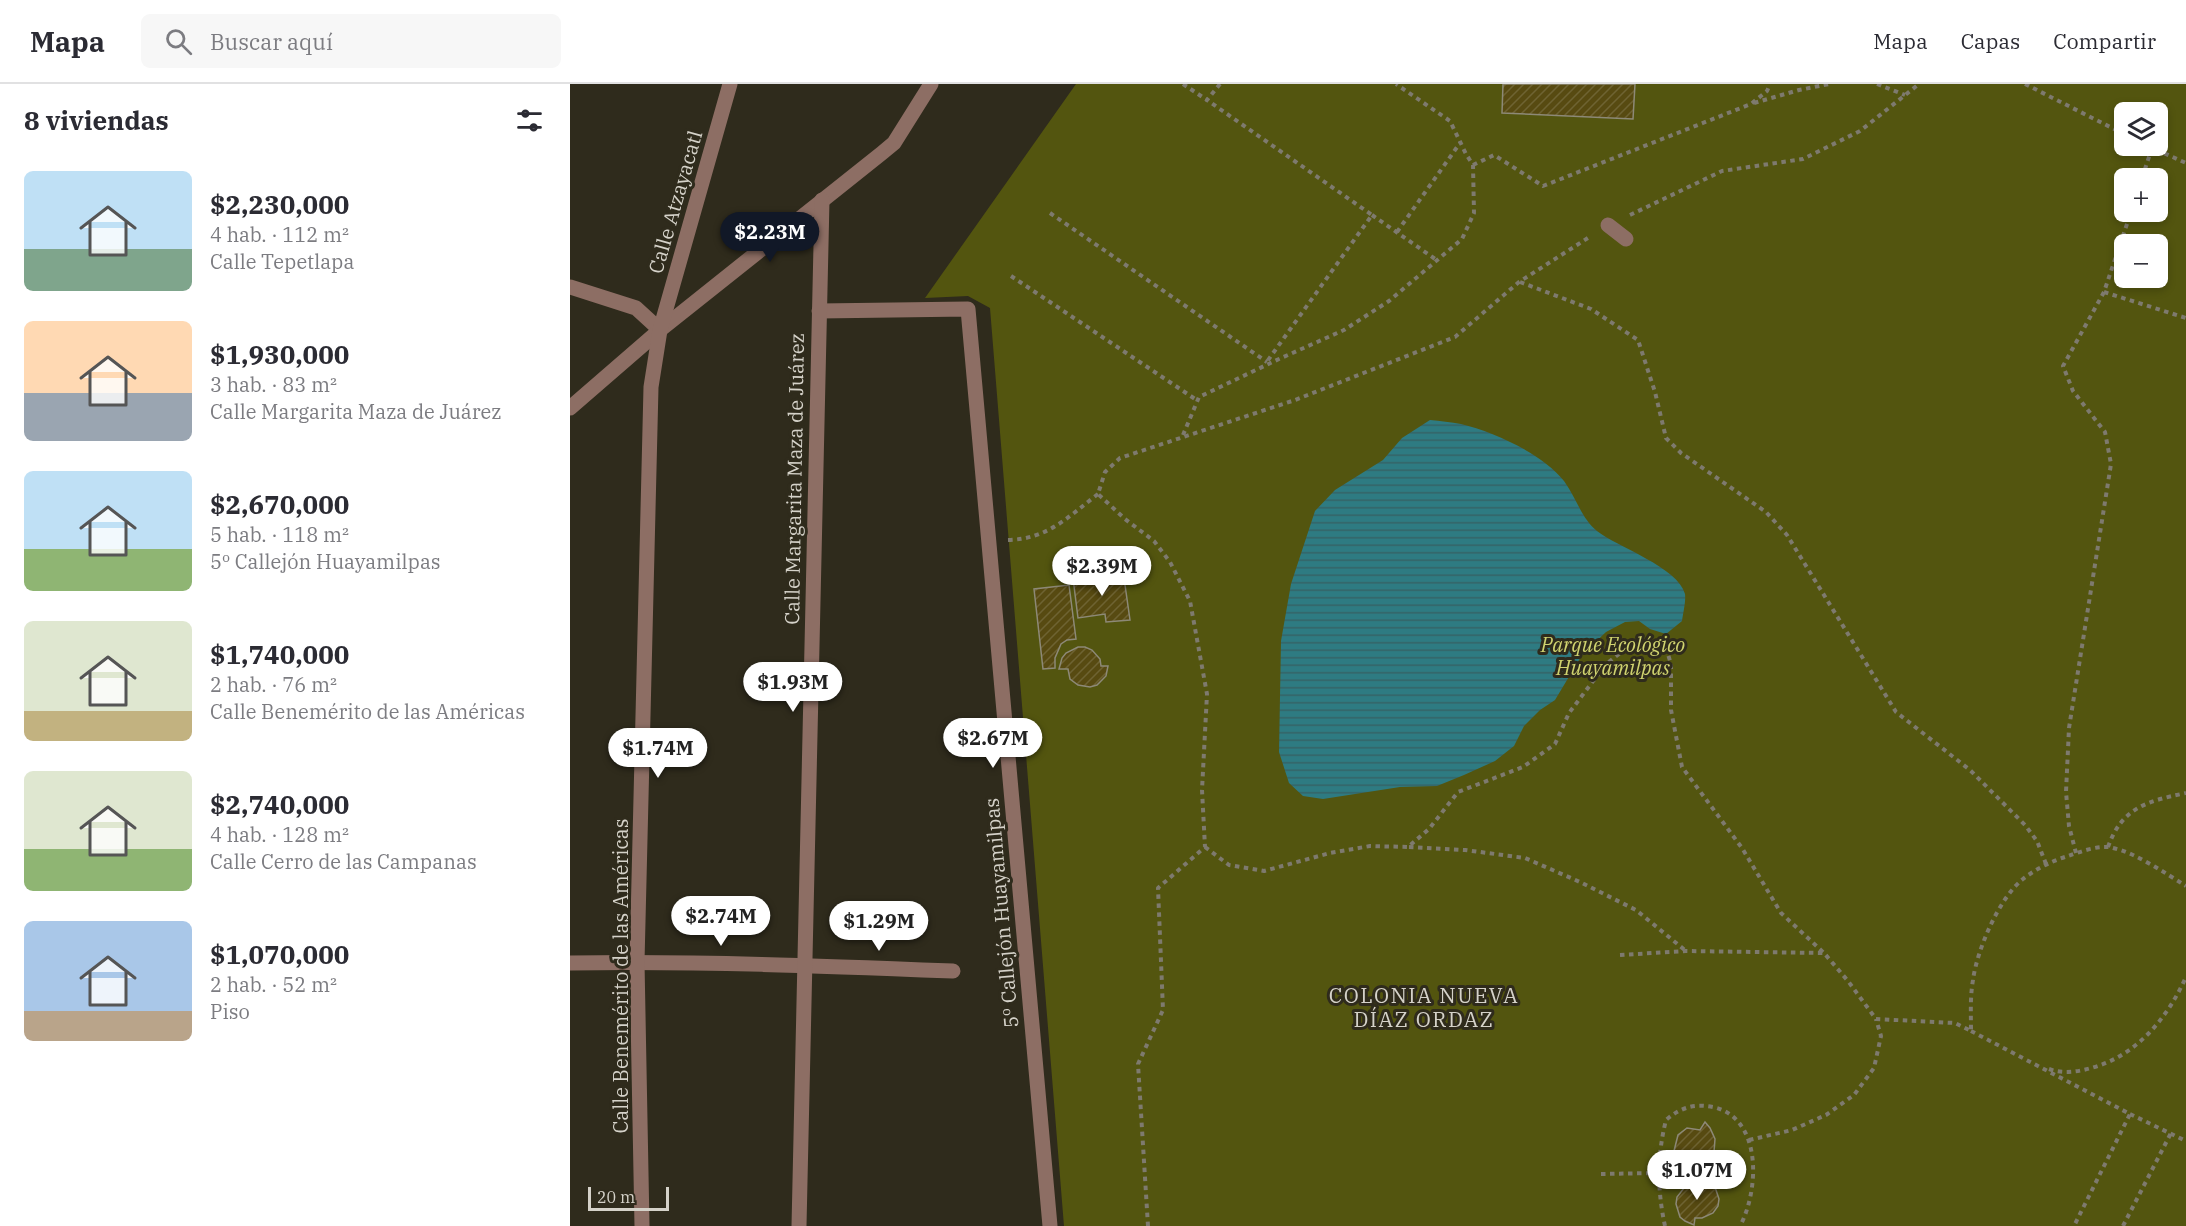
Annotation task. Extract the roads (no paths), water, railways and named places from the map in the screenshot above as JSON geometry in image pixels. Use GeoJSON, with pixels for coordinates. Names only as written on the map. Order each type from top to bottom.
{"type":"FeatureCollection","features":[{"type":"Feature","properties":{"kind":"street","name":"Calle Atzayacatl"},"geometry":{"type":"LineString","coordinates":[[660,330],[730,84]]}},
{"type":"Feature","properties":{"kind":"street"},"geometry":{"type":"LineString","coordinates":[[570,408],[660,330],[894,143],[931,84]]}},
{"type":"Feature","properties":{"kind":"street","name":"Calle Margarita Maza de Juárez"},"geometry":{"type":"LineString","coordinates":[[799,1226],[803,965],[822,200]]}},
{"type":"Feature","properties":{"kind":"street"},"geometry":{"type":"LineString","coordinates":[[1608,225],[1626,238]]}},
{"type":"Feature","properties":{"kind":"street"},"geometry":{"type":"LineString","coordinates":[[570,287],[636,308],[660,330]]}},
{"type":"Feature","properties":{"kind":"street","name":"5º Callejón Huayamilpas"},"geometry":{"type":"LineString","coordinates":[[819,311],[968,309],[1050,1226]]}},
{"type":"Feature","properties":{"kind":"street","name":"Calle Benemérito de las Américas"},"geometry":{"type":"LineString","coordinates":[[642,1226],[637,962],[651,387],[660,330]]}},
{"type":"Feature","properties":{"kind":"street"},"geometry":{"type":"LineString","coordinates":[[570,963],[803,965],[953,971]]}},
{"type":"Feature","properties":{"kind":"water"},"geometry":{"type":"Polygon","coordinates":[[[1430,420],[1461,424],[1488,432],[1517,445],[1544,462],[1564,481],[1591,526],[1606,537],[1659,566],[1680,584],[1685,594],[1682,621],[1666,634],[1650,629],[1639,621],[1625,622],[1606,632],[1582,655],[1555,700],[1540,710],[1524,726],[1514,746],[1495,761],[1437,786],[1400,787],[1323,799],[1303,796],[1289,783],[1279,752],[1281,641],[1291,584],[1315,511],[1335,490],[1383,460],[1402,438],[1430,420]]]}},
{"type":"Feature","properties":{"kind":"district","name":"COLONIA NUEVA DÍAZ ORDAZ"},"geometry":{"type":"Point","coordinates":[1424,1007]}},
{"type":"Feature","properties":{"kind":"park label","name":"Parque Ecológico Huayamilpas"},"geometry":{"type":"Point","coordinates":[1613,656]}}]}
